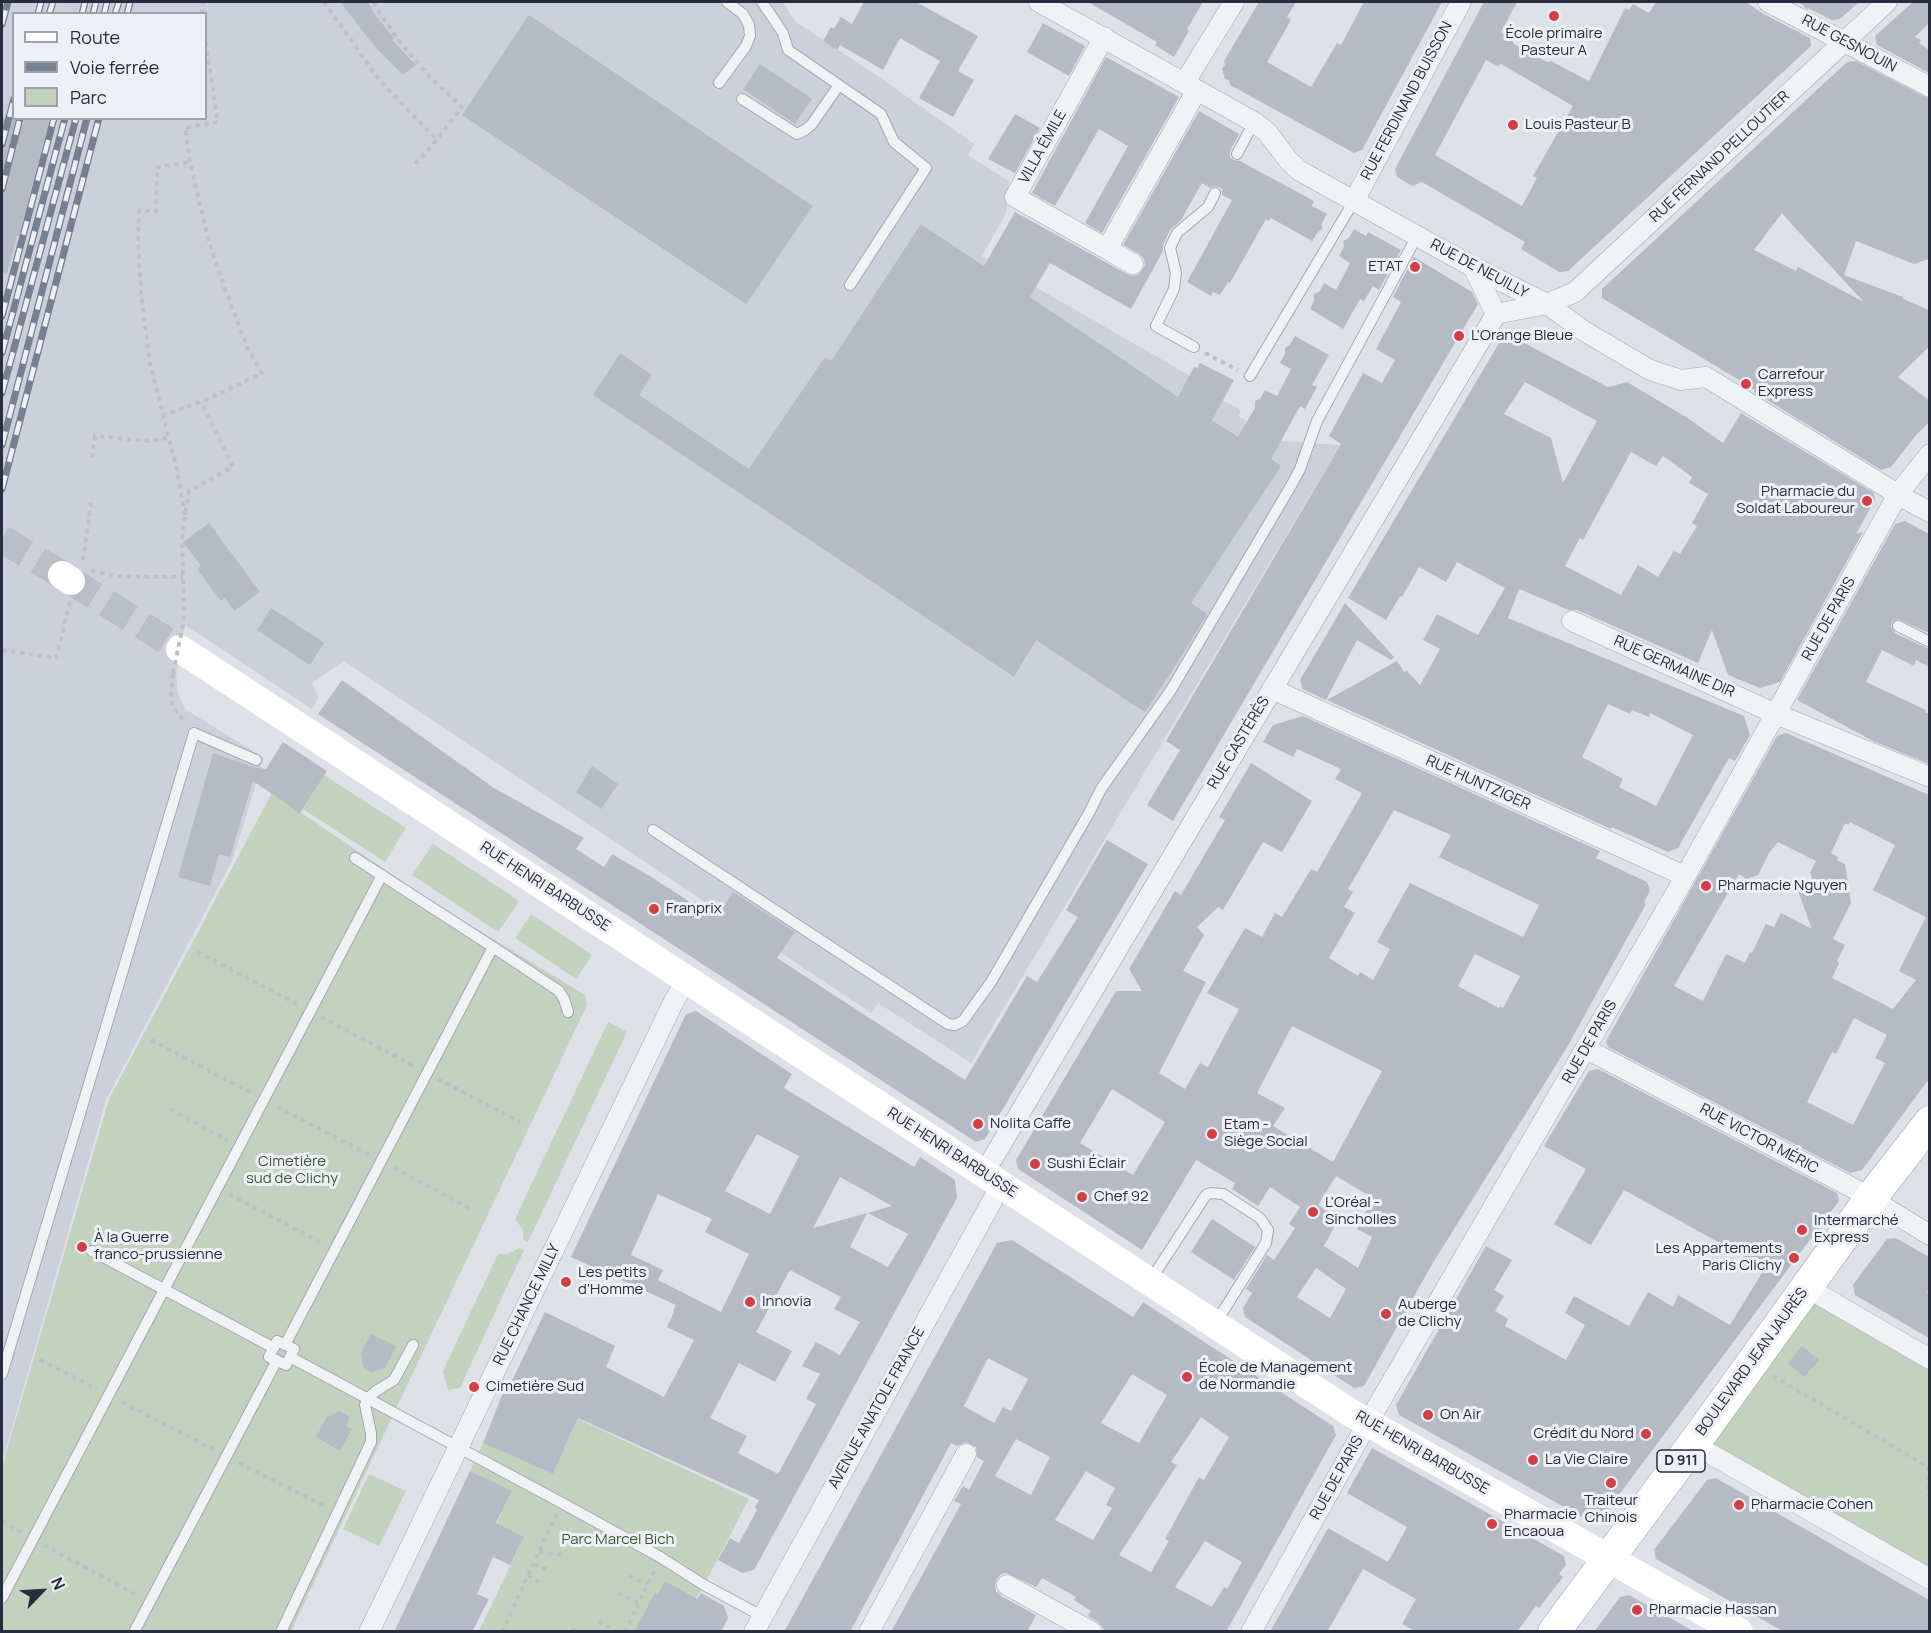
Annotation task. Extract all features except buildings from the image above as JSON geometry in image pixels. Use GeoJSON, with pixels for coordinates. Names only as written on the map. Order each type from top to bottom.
{"type":"FeatureCollection","features":[{"type":"Feature","properties":{"kind":"main road","name":"BOULEVARD JEAN JAURÈS"},"geometry":{"type":"LineString","coordinates":[[1554,1632],[1694,1444],[1870,1199],[1929,1122]]}},
{"type":"Feature","properties":{"kind":"street","name":"RUE DE NEUILLY"},"geometry":{"type":"LineString","coordinates":[[1039,2],[1254,122],[1267,132],[1289,161],[1300,171],[1473,267],[1547,304],[1584,331],[1650,370],[1681,380],[1706,377],[1929,512]]}},
{"type":"Feature","properties":{"kind":"street"},"geometry":{"type":"LineString","coordinates":[[1107,249],[1234,2]]}},
{"type":"Feature","properties":{"kind":"street","name":"RUE FERDINAND BUISSON"},"geometry":{"type":"LineString","coordinates":[[1354,201],[1461,2]]}},
{"type":"Feature","properties":{"kind":"street","name":"RUE GESNOUIN"},"geometry":{"type":"LineString","coordinates":[[1768,2],[1929,87]]}},
{"type":"Feature","properties":{"kind":"street","name":"RUE FERNAND PELLOUTIER"},"geometry":{"type":"LineString","coordinates":[[1547,304],[1575,292],[1887,2]]}},
{"type":"Feature","properties":{"kind":"street","name":"VILLA ÉMILE"},"geometry":{"type":"LineString","coordinates":[[1104,37],[1015,197],[1133,264]]}},
{"type":"Feature","properties":{"kind":"street"},"geometry":{"type":"LineString","coordinates":[[1473,267],[1496,314],[1547,304]]}},
{"type":"Feature","properties":{"kind":"street","name":"RUE CASTÉRÈS"},"geometry":{"type":"LineString","coordinates":[[993,1179],[1272,689],[1496,314]]}},
{"type":"Feature","properties":{"kind":"street","name":"RUE DE PARIS"},"geometry":{"type":"LineString","coordinates":[[1251,1632],[1368,1422],[1685,876],[1898,494],[1929,454]]}},
{"type":"Feature","properties":{"kind":"street","name":"RUE GERMAINE DIR"},"geometry":{"type":"LineString","coordinates":[[1572,621],[1776,714],[1929,777]]}},
{"type":"Feature","properties":{"kind":"street","name":"RUE HENRI BARBUSSE"},"geometry":{"type":"LineString","coordinates":[[176,661],[687,980],[1351,1413],[1739,1632]]}},
{"type":"Feature","properties":{"kind":"street","name":"RUE HUNTZIGER"},"geometry":{"type":"LineString","coordinates":[[1272,689],[1685,876]]}},
{"type":"Feature","properties":{"kind":"street","name":"RUE CHANCE MILLY"},"geometry":{"type":"LineString","coordinates":[[369,1632],[675,999],[687,980]]}},
{"type":"Feature","properties":{"kind":"street","name":"RUE VICTOR MÉRIC"},"geometry":{"type":"LineString","coordinates":[[1586,1049],[1853,1188],[1929,1235]]}},
{"type":"Feature","properties":{"kind":"street","name":"AVENUE ANATOLE FRANCE"},"geometry":{"type":"LineString","coordinates":[[758,1624],[993,1179]]}},
{"type":"Feature","properties":{"kind":"street"},"geometry":{"type":"LineString","coordinates":[[1806,1287],[1929,1359]]}},
{"type":"Feature","properties":{"kind":"street"},"geometry":{"type":"LineString","coordinates":[[1694,1444],[1929,1579]]}},
{"type":"Feature","properties":{"kind":"street"},"geometry":{"type":"LineString","coordinates":[[869,1632],[966,1454]]}},
{"type":"Feature","properties":{"kind":"street"},"geometry":{"type":"LineString","coordinates":[[1007,1585],[1092,1632]]}},
{"type":"Feature","properties":{"kind":"lane"},"geometry":{"type":"LineString","coordinates":[[719,82],[746,46],[750,36],[750,25],[743,14],[727,2]]}},
{"type":"Feature","properties":{"kind":"lane"},"geometry":{"type":"LineString","coordinates":[[762,2],[783,33],[788,50],[881,114],[894,142],[926,168],[850,285]]}},
{"type":"Feature","properties":{"kind":"lane"},"geometry":{"type":"LineString","coordinates":[[742,99],[797,134],[812,124],[839,85]]}},
{"type":"Feature","properties":{"kind":"lane"},"geometry":{"type":"LineString","coordinates":[[1237,154],[1254,122]]}},
{"type":"Feature","properties":{"kind":"lane"},"geometry":{"type":"LineString","coordinates":[[1194,347],[1156,326],[1174,289],[1176,273],[1170,248],[1173,240],[1177,233],[1208,207],[1215,193]]}},
{"type":"Feature","properties":{"kind":"lane"},"geometry":{"type":"LineString","coordinates":[[1250,376],[1354,201]]}},
{"type":"Feature","properties":{"kind":"lane"},"geometry":{"type":"LineString","coordinates":[[653,830],[948,1024],[956,1025],[963,1021],[991,982],[1084,823],[1101,789],[1171,690],[1292,484],[1300,469],[1317,421],[1417,236]]}},
{"type":"Feature","properties":{"kind":"lane"},"geometry":{"type":"LineString","coordinates":[[1898,626],[1929,642]]}},
{"type":"Feature","properties":{"kind":"lane"},"geometry":{"type":"LineString","coordinates":[[2,1374],[194,733],[256,760]]}},
{"type":"Feature","properties":{"kind":"lane"},"geometry":{"type":"LineString","coordinates":[[355,858],[559,991],[568,1012]]}},
{"type":"Feature","properties":{"kind":"lane"},"geometry":{"type":"LineString","coordinates":[[2,1598],[382,875]]}},
{"type":"Feature","properties":{"kind":"lane"},"geometry":{"type":"LineString","coordinates":[[285,1345],[492,947]]}},
{"type":"Feature","properties":{"kind":"lane"},"geometry":{"type":"LineString","coordinates":[[1150,1282],[1206,1195],[1217,1192],[1260,1218],[1268,1230],[1266,1243],[1215,1324]]}},
{"type":"Feature","properties":{"kind":"lane"},"geometry":{"type":"LineString","coordinates":[[92,1251],[274,1348]]}},
{"type":"Feature","properties":{"kind":"lane"},"geometry":{"type":"LineString","coordinates":[[277,1341],[294,1349],[286,1365],[269,1357],[274,1348],[277,1341]]}},
{"type":"Feature","properties":{"kind":"lane"},"geometry":{"type":"LineString","coordinates":[[282,1632],[371,1442],[365,1406],[368,1398],[394,1380],[413,1346]]}},
{"type":"Feature","properties":{"kind":"lane"},"geometry":{"type":"LineString","coordinates":[[290,1357],[660,1557],[758,1624]]}},
{"type":"Feature","properties":{"kind":"lane"},"geometry":{"type":"LineString","coordinates":[[134,1632],[278,1360]]}},
{"type":"Feature","properties":{"kind":"path"},"geometry":{"type":"LineString","coordinates":[[324,2],[380,81],[437,140]]}},
{"type":"Feature","properties":{"kind":"path"},"geometry":{"type":"LineString","coordinates":[[374,2],[381,15],[430,77],[462,107],[437,140],[413,166]]}},
{"type":"Feature","properties":{"kind":"path"},"geometry":{"type":"LineString","coordinates":[[162,416],[201,402],[262,373],[247,346],[222,283],[209,242],[190,162],[185,128],[218,122],[207,50]]}},
{"type":"Feature","properties":{"kind":"path"},"geometry":{"type":"LineString","coordinates":[[185,515],[155,390],[146,336],[141,292],[139,211],[156,211],[157,167],[190,162]]}},
{"type":"Feature","properties":{"kind":"path"},"geometry":{"type":"LineString","coordinates":[[1194,347],[1250,376]]}},
{"type":"Feature","properties":{"kind":"path"},"geometry":{"type":"LineString","coordinates":[[194,733],[173,707],[171,699],[184,620],[182,534],[189,491],[233,466],[201,402]]}},
{"type":"Feature","properties":{"kind":"path"},"geometry":{"type":"LineString","coordinates":[[92,458],[95,436],[148,441],[168,438]]}},
{"type":"Feature","properties":{"kind":"path"},"geometry":{"type":"LineString","coordinates":[[91,503],[81,568],[123,577],[183,577]]}},
{"type":"Feature","properties":{"kind":"path"},"geometry":{"type":"LineString","coordinates":[[2,650],[56,658],[68,586]]}},
{"type":"Feature","properties":{"kind":"path"},"geometry":{"type":"LineString","coordinates":[[197,952],[520,1122]]}},
{"type":"Feature","properties":{"kind":"path"},"geometry":{"type":"LineString","coordinates":[[151,1040],[473,1210]]}},
{"type":"Feature","properties":{"kind":"path"},"geometry":{"type":"LineString","coordinates":[[170,1108],[239,1147]]}},
{"type":"Feature","properties":{"kind":"path"},"geometry":{"type":"LineString","coordinates":[[217,1187],[334,1250]]}},
{"type":"Feature","properties":{"kind":"path"},"geometry":{"type":"LineString","coordinates":[[40,1359],[337,1513]]}},
{"type":"Feature","properties":{"kind":"path"},"geometry":{"type":"LineString","coordinates":[[1752,1363],[1929,1466],[1929,1511]]}},
{"type":"Feature","properties":{"kind":"path"},"geometry":{"type":"LineString","coordinates":[[502,1632],[562,1503]]}},
{"type":"Feature","properties":{"kind":"path"},"geometry":{"type":"LineString","coordinates":[[2,1521],[149,1602]]}},
{"type":"Feature","properties":{"kind":"path"},"geometry":{"type":"LineString","coordinates":[[539,1552],[562,1555]]}},
{"type":"Feature","properties":{"kind":"path"},"geometry":{"type":"LineString","coordinates":[[625,1632],[660,1557]]}},
{"type":"Feature","properties":{"kind":"path"},"geometry":{"type":"LineString","coordinates":[[534,1564],[548,1570]]}},
{"type":"Feature","properties":{"kind":"path"},"geometry":{"type":"LineString","coordinates":[[528,1575],[541,1584]]}},
{"type":"Feature","properties":{"kind":"path"},"geometry":{"type":"LineString","coordinates":[[628,1576],[647,1585]]}},
{"type":"Feature","properties":{"kind":"path"},"geometry":{"type":"LineString","coordinates":[[618,1593],[638,1604]]}},
{"type":"Feature","properties":{"kind":"path"},"geometry":{"type":"LineString","coordinates":[[598,1621],[617,1632]]}},
{"type":"Feature","properties":{"kind":"shaded area"},"geometry":{"type":"Polygon","coordinates":[[[2,2],[782,2],[796,22],[974,144],[968,155],[1009,181],[1006,213],[982,256],[1225,396],[1222,400],[1241,410],[1238,416],[1282,441],[1340,445],[971,1063],[878,1003],[871,1013],[344,661],[312,683],[319,698],[312,709],[185,625],[176,675],[178,693],[185,709],[264,758],[232,861],[106,1100],[2,1463],[2,2]]]}},
{"type":"Feature","properties":{"kind":"green space"},"geometry":{"type":"Polygon","coordinates":[[[324,775],[406,828],[385,862],[303,809],[324,775]]]}},
{"type":"Feature","properties":{"kind":"green space","name":"Cimetière sud de Clichy"},"geometry":{"type":"Polygon","coordinates":[[[272,793],[431,901],[585,995],[587,1005],[291,1631],[2,1631],[2,1467],[109,1099],[272,793]]]}},
{"type":"Feature","properties":{"kind":"green space"},"geometry":{"type":"Polygon","coordinates":[[[433,844],[519,901],[498,932],[412,875],[433,844]]]}},
{"type":"Feature","properties":{"kind":"green space"},"geometry":{"type":"Polygon","coordinates":[[[531,914],[592,955],[576,979],[515,938],[531,914]]]}},
{"type":"Feature","properties":{"kind":"green space"},"geometry":{"type":"Polygon","coordinates":[[[608,1022],[627,1032],[528,1242],[523,1239],[523,1230],[515,1219],[608,1022]]]}},
{"type":"Feature","properties":{"kind":"green space"},"geometry":{"type":"Polygon","coordinates":[[[519,1248],[524,1250],[460,1388],[448,1390],[443,1371],[498,1254],[508,1254],[519,1248]]]}},
{"type":"Feature","properties":{"kind":"green space"},"geometry":{"type":"Polygon","coordinates":[[[1806,1287],[1929,1359],[1929,1579],[1693,1444],[1806,1287]]]}},
{"type":"Feature","properties":{"kind":"green space","name":"Parc Marcel Bich"},"geometry":{"type":"Polygon","coordinates":[[[578,1419],[749,1499],[677,1631],[479,1631],[524,1537],[497,1524],[511,1491],[470,1471],[483,1443],[553,1474],[578,1419]]]}},
{"type":"Feature","properties":{"kind":"green space"},"geometry":{"type":"Polygon","coordinates":[[[369,1474],[406,1491],[379,1546],[343,1529],[369,1474]]]}},
{"type":"Feature","properties":{"kind":"tunnel"},"geometry":{"type":"LineString","coordinates":[[2,539],[62,575]]}},
{"type":"Feature","properties":{"kind":"tunnel"},"geometry":{"type":"LineString","coordinates":[[71,581],[180,649]]}},
{"type":"Feature","properties":{"kind":"railway"},"geometry":{"type":"LineString","coordinates":[[2,24],[8,2]]}},
{"type":"Feature","properties":{"kind":"railway"},"geometry":{"type":"LineString","coordinates":[[38,12],[41,2]]}},
{"type":"Feature","properties":{"kind":"railway"},"geometry":{"type":"LineString","coordinates":[[50,12],[53,2]]}},
{"type":"Feature","properties":{"kind":"railway"},"geometry":{"type":"LineString","coordinates":[[82,12],[85,2]]}},
{"type":"Feature","properties":{"kind":"railway"},"geometry":{"type":"LineString","coordinates":[[94,12],[96,2]]}},
{"type":"Feature","properties":{"kind":"railway"},"geometry":{"type":"LineString","coordinates":[[104,12],[107,2]]}},
{"type":"Feature","properties":{"kind":"railway"},"geometry":{"type":"LineString","coordinates":[[116,12],[119,2]]}},
{"type":"Feature","properties":{"kind":"railway"},"geometry":{"type":"LineString","coordinates":[[128,12],[130,2]]}},
{"type":"Feature","properties":{"kind":"railway"},"geometry":{"type":"LineString","coordinates":[[2,144],[12,106]]}},
{"type":"Feature","properties":{"kind":"railway"},"geometry":{"type":"LineString","coordinates":[[2,189],[19,120]]}},
{"type":"Feature","properties":{"kind":"railway"},"geometry":{"type":"LineString","coordinates":[[2,316],[53,120]]}},
{"type":"Feature","properties":{"kind":"railway"},"geometry":{"type":"LineString","coordinates":[[2,353],[64,120]]}},
{"type":"Feature","properties":{"kind":"railway"},"geometry":{"type":"LineString","coordinates":[[2,393],[75,120]]}},
{"type":"Feature","properties":{"kind":"railway"},"geometry":{"type":"LineString","coordinates":[[2,445],[86,120]]}},
{"type":"Feature","properties":{"kind":"railway"},"geometry":{"type":"LineString","coordinates":[[2,489],[98,120]]}},
{"type":"Feature","properties":{"kind":"place","name":"École primaire Pasteur A"},"geometry":{"type":"Point","coordinates":[1554,16]}},
{"type":"Feature","properties":{"kind":"place","name":"Louis Pasteur B"},"geometry":{"type":"Point","coordinates":[1513,125]}},
{"type":"Feature","properties":{"kind":"place","name":"ETAT"},"geometry":{"type":"Point","coordinates":[1415,267]}},
{"type":"Feature","properties":{"kind":"place","name":"L'Orange Bleue"},"geometry":{"type":"Point","coordinates":[1459,336]}},
{"type":"Feature","properties":{"kind":"place","name":"Carrefour Express"},"geometry":{"type":"Point","coordinates":[1746,384]}},
{"type":"Feature","properties":{"kind":"place","name":"Pharmacie du Soldat Laboureur"},"geometry":{"type":"Point","coordinates":[1867,501]}},
{"type":"Feature","properties":{"kind":"place","name":"Pharmacie Nguyen"},"geometry":{"type":"Point","coordinates":[1706,886]}},
{"type":"Feature","properties":{"kind":"place","name":"Franprix"},"geometry":{"type":"Point","coordinates":[654,909]}},
{"type":"Feature","properties":{"kind":"place","name":"Nolita Caffe"},"geometry":{"type":"Point","coordinates":[978,1124]}},
{"type":"Feature","properties":{"kind":"place","name":"Etam - Siège Social"},"geometry":{"type":"Point","coordinates":[1212,1134]}},
{"type":"Feature","properties":{"kind":"place","name":"Sushi Éclair"},"geometry":{"type":"Point","coordinates":[1035,1164]}},
{"type":"Feature","properties":{"kind":"place","name":"Chef 92"},"geometry":{"type":"Point","coordinates":[1082,1197]}},
{"type":"Feature","properties":{"kind":"place","name":"L'Oréal - Sincholles"},"geometry":{"type":"Point","coordinates":[1313,1212]}},
{"type":"Feature","properties":{"kind":"place","name":"Intermarché Express"},"geometry":{"type":"Point","coordinates":[1802,1230]}},
{"type":"Feature","properties":{"kind":"place","name":"À la Guerre franco-prussienne"},"geometry":{"type":"Point","coordinates":[82,1247]}},
{"type":"Feature","properties":{"kind":"place","name":"Les Appartements Paris Clichy"},"geometry":{"type":"Point","coordinates":[1794,1258]}},
{"type":"Feature","properties":{"kind":"place","name":"Les petits d'Homme"},"geometry":{"type":"Point","coordinates":[566,1282]}},
{"type":"Feature","properties":{"kind":"place","name":"Innovia"},"geometry":{"type":"Point","coordinates":[750,1302]}},
{"type":"Feature","properties":{"kind":"place","name":"Auberge de Clichy"},"geometry":{"type":"Point","coordinates":[1386,1314]}},
{"type":"Feature","properties":{"kind":"place","name":"École de Management de Normandie"},"geometry":{"type":"Point","coordinates":[1187,1377]}},
{"type":"Feature","properties":{"kind":"place","name":"Cimetière Sud"},"geometry":{"type":"Point","coordinates":[474,1387]}},
{"type":"Feature","properties":{"kind":"place","name":"On Air"},"geometry":{"type":"Point","coordinates":[1428,1415]}},
{"type":"Feature","properties":{"kind":"place","name":"Crédit du Nord"},"geometry":{"type":"Point","coordinates":[1646,1434]}},
{"type":"Feature","properties":{"kind":"place","name":"La Vie Claire"},"geometry":{"type":"Point","coordinates":[1533,1460]}},
{"type":"Feature","properties":{"kind":"place","name":"Traiteur Chinois"},"geometry":{"type":"Point","coordinates":[1611,1483]}},
{"type":"Feature","properties":{"kind":"place","name":"Pharmacie Cohen"},"geometry":{"type":"Point","coordinates":[1739,1505]}},
{"type":"Feature","properties":{"kind":"place","name":"Pharmacie Encaoua"},"geometry":{"type":"Point","coordinates":[1492,1524]}},
{"type":"Feature","properties":{"kind":"place","name":"Pharmacie Hassan"},"geometry":{"type":"Point","coordinates":[1637,1610]}}]}
